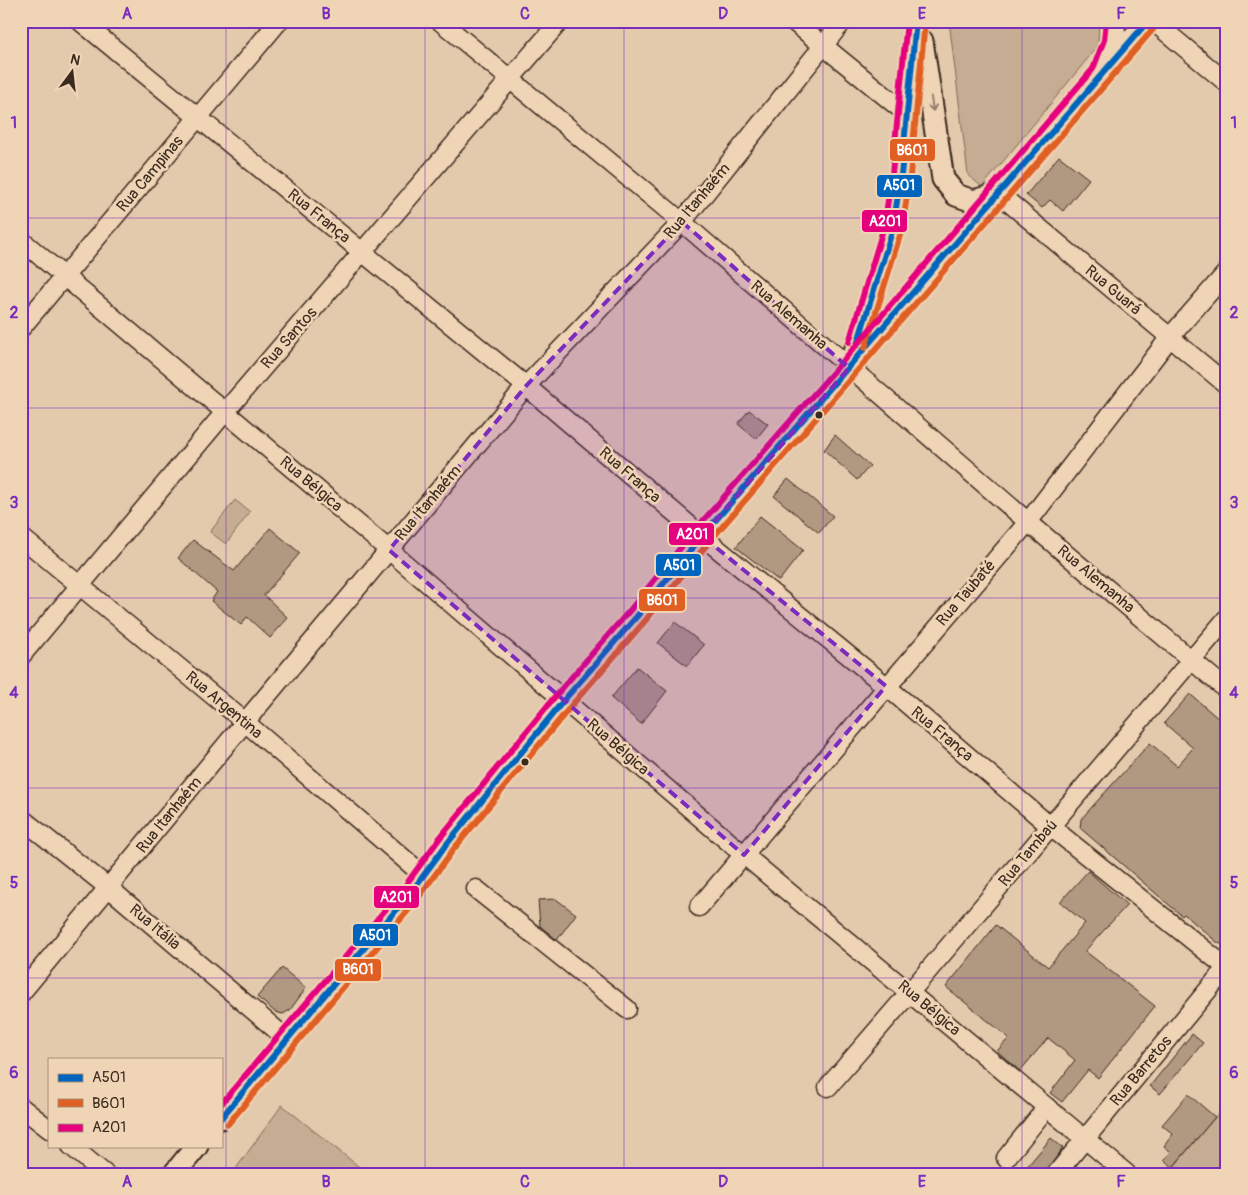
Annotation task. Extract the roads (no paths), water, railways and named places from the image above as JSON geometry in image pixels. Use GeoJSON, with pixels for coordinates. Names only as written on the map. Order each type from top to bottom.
{"type":"FeatureCollection","features":[{"type":"Feature","properties":{"kind":"main road"},"geometry":{"type":"LineString","coordinates":[[849,368],[893,228],[918,21]]}},
{"type":"Feature","properties":{"kind":"main road"},"geometry":{"type":"LineString","coordinates":[[918,21],[943,179],[956,196],[973,200],[999,194]]}},
{"type":"Feature","properties":{"kind":"main road"},"geometry":{"type":"LineString","coordinates":[[1100,74],[1113,42],[1115,21]]}},
{"type":"Feature","properties":{"kind":"main road"},"geometry":{"type":"LineString","coordinates":[[222,1117],[409,895],[446,845],[564,700],[638,615],[702,536],[999,194],[1100,74],[1148,21]]}},
{"type":"Feature","properties":{"kind":"main road"},"geometry":{"type":"LineString","coordinates":[[174,1174],[195,1148]]}},
{"type":"Feature","properties":{"kind":"street","name":"Rua França"},"geometry":{"type":"LineString","coordinates":[[80,21],[526,386],[702,536],[886,686],[1051,827],[1227,968]]}},
{"type":"Feature","properties":{"kind":"street","name":"Rua Campinas"},"geometry":{"type":"LineString","coordinates":[[21,328],[279,21]]}},
{"type":"Feature","properties":{"kind":"street","name":"Rua Alemanha"},"geometry":{"type":"LineString","coordinates":[[440,21],[682,222],[1028,522],[1227,690]]}},
{"type":"Feature","properties":{"kind":"street","name":"Rua Santos"},"geometry":{"type":"LineString","coordinates":[[21,656],[225,412],[560,21]]}},
{"type":"Feature","properties":{"kind":"street"},"geometry":{"type":"LineString","coordinates":[[793,21],[907,114]]}},
{"type":"Feature","properties":{"kind":"street","name":"Rua Itanhaém"},"geometry":{"type":"LineString","coordinates":[[21,993],[526,386],[682,222],[843,21]]}},
{"type":"Feature","properties":{"kind":"street"},"geometry":{"type":"LineString","coordinates":[[1153,21],[1227,83]]}},
{"type":"Feature","properties":{"kind":"street","name":"Rua Guará"},"geometry":{"type":"LineString","coordinates":[[999,194],[1227,385]]}},
{"type":"Feature","properties":{"kind":"street","name":"Rua Bélgica"},"geometry":{"type":"LineString","coordinates":[[21,240],[389,550],[744,855],[1127,1174]]}},
{"type":"Feature","properties":{"kind":"street","name":"Rua Taubaté"},"geometry":{"type":"LineString","coordinates":[[698,907],[1028,522],[1170,337],[1227,272]]}},
{"type":"Feature","properties":{"kind":"street","name":"Rua Argentina"},"geometry":{"type":"LineString","coordinates":[[21,537],[245,722],[424,875]]}},
{"type":"Feature","properties":{"kind":"street","name":"Rua Tambaú"},"geometry":{"type":"LineString","coordinates":[[828,1087],[1227,618]]}},
{"type":"Feature","properties":{"kind":"street","name":"Rua Itália"},"geometry":{"type":"LineString","coordinates":[[21,818],[109,888],[287,1039]]}},
{"type":"Feature","properties":{"kind":"street"},"geometry":{"type":"LineString","coordinates":[[476,888],[627,1009]]}},
{"type":"Feature","properties":{"kind":"street","name":"Rua Barretos"},"geometry":{"type":"LineString","coordinates":[[1056,1174],[1227,968]]}},
{"type":"Feature","properties":{"kind":"street"},"geometry":{"type":"LineString","coordinates":[[21,1107],[48,1128]]}},
{"type":"Feature","properties":{"kind":"street"},"geometry":{"type":"LineString","coordinates":[[1006,1158],[1047,1107]]}},
{"type":"Feature","properties":{"kind":"street"},"geometry":{"type":"LineString","coordinates":[[72,1148],[105,1174]]}}]}
